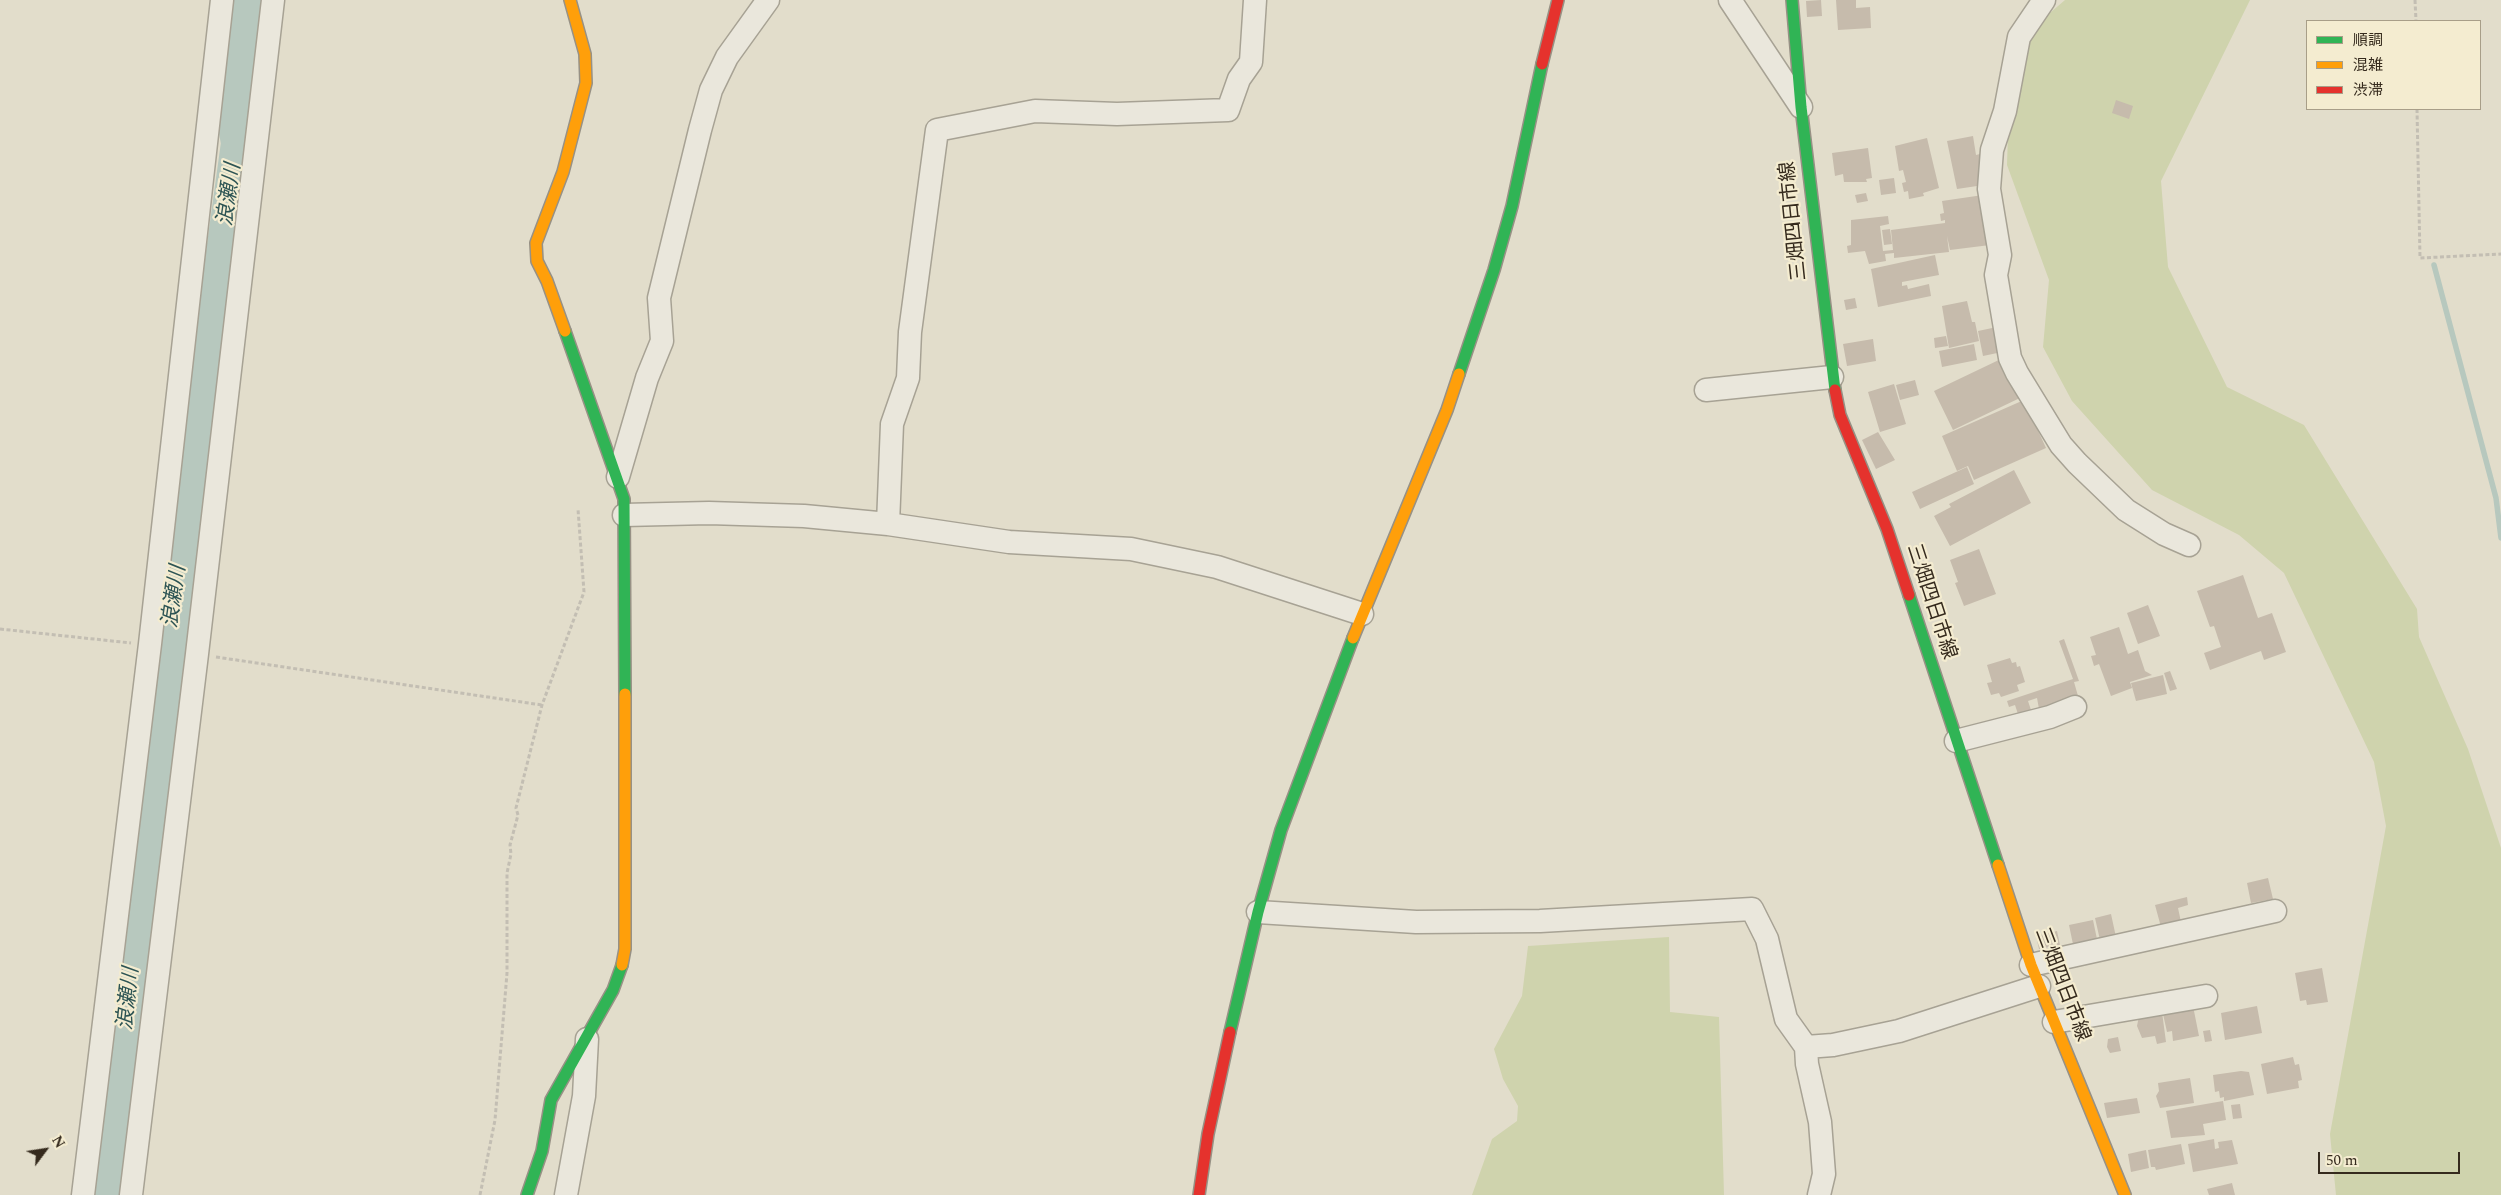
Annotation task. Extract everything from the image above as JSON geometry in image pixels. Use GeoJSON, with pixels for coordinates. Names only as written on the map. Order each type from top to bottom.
{"type":"FeatureCollection","features":[{"type":"Feature","properties":{"kind":"street"},"geometry":{"type":"LineString","coordinates":[[83,1195],[150,644],[222,0]]}},
{"type":"Feature","properties":{"kind":"street"},"geometry":{"type":"LineString","coordinates":[[130,1195],[197,654],[273,0]]}},
{"type":"Feature","properties":{"kind":"street"},"geometry":{"type":"LineString","coordinates":[[527,1195],[542,1151],[551,1100],[587,1039],[621,972],[625,949],[624,499],[618,477],[547,281],[537,261],[536,243],[563,172],[586,83],[585,54],[570,0]]}},
{"type":"Feature","properties":{"kind":"street"},"geometry":{"type":"LineString","coordinates":[[618,477],[647,378],[662,340],[659,298],[711,90],[727,58],[768,0]]}},
{"type":"Feature","properties":{"kind":"street"},"geometry":{"type":"LineString","coordinates":[[888,524],[892,424],[908,378],[910,332],[937,130],[1035,111],[1117,114],[1228,110],[1239,79],[1251,62],[1255,0]]}},
{"type":"Feature","properties":{"kind":"street"},"geometry":{"type":"LineString","coordinates":[[1199,1195],[1208,1134],[1258,912],[1294,790],[1362,614],[1447,410],[1494,270],[1512,206],[1536,90],[1558,0]]}},
{"type":"Feature","properties":{"kind":"street"},"geometry":{"type":"LineString","coordinates":[[1730,0],[1802,107]]}},
{"type":"Feature","properties":{"kind":"street","name":"三畑四日市線"},"geometry":{"type":"LineString","coordinates":[[1792,0],[1832,377],[1840,415],[1887,530],[2035,976],[2125,1195]]}},
{"type":"Feature","properties":{"kind":"street"},"geometry":{"type":"LineString","coordinates":[[2044,0],[2019,37],[2005,110],[1992,150],[1989,189],[2000,255],[1996,274],[2010,358],[2061,446],[2076,463],[2126,510],[2164,534],[2189,545]]}},
{"type":"Feature","properties":{"kind":"street"},"geometry":{"type":"LineString","coordinates":[[1706,390],[1832,377]]}},
{"type":"Feature","properties":{"kind":"street"},"geometry":{"type":"LineString","coordinates":[[624,515],[710,513],[804,516],[888,524],[1009,542],[1090,545],[1164,555],[1217,567],[1362,614]]}},
{"type":"Feature","properties":{"kind":"street"},"geometry":{"type":"LineString","coordinates":[[1956,742],[2050,717],[2075,707]]}},
{"type":"Feature","properties":{"kind":"street"},"geometry":{"type":"LineString","coordinates":[[1258,912],[1416,922],[1454,922],[1540,921],[1752,909],[1767,939],[1786,1019],[1806,1047],[1807,1064],[1820,1122],[1824,1174],[1819,1195]]}},
{"type":"Feature","properties":{"kind":"street"},"geometry":{"type":"LineString","coordinates":[[1806,1047],[1833,1045],[1899,1031],[2035,976],[2275,911]]}},
{"type":"Feature","properties":{"kind":"street"},"geometry":{"type":"LineString","coordinates":[[2054,1022],[2206,996]]}},
{"type":"Feature","properties":{"kind":"street"},"geometry":{"type":"LineString","coordinates":[[566,1195],[584,1096],[587,1039]]}},
{"type":"Feature","properties":{"kind":"path"},"geometry":{"type":"LineString","coordinates":[[2415,0],[2416,20]]}},
{"type":"Feature","properties":{"kind":"path"},"geometry":{"type":"LineString","coordinates":[[2417,110],[2420,258],[2501,254]]}},
{"type":"Feature","properties":{"kind":"path"},"geometry":{"type":"LineString","coordinates":[[480,1195],[496,1120],[507,973],[507,873],[511,854],[510,845],[518,815],[516,808],[542,705],[584,592],[578,509]]}},
{"type":"Feature","properties":{"kind":"path"},"geometry":{"type":"LineString","coordinates":[[0,629],[150,644]]}},
{"type":"Feature","properties":{"kind":"path"},"geometry":{"type":"LineString","coordinates":[[197,654],[542,705]]}},
{"type":"Feature","properties":{"kind":"green space"},"geometry":{"type":"Polygon","coordinates":[[[2065,0],[2250,0],[2161,181],[2168,267],[2227,387],[2304,425],[2417,609],[2419,637],[2468,749],[2501,848],[2501,1195],[2336,1195],[2330,1134],[2386,826],[2374,762],[2284,573],[2239,535],[2152,490],[2072,401],[2043,347],[2049,280],[2007,165],[2010,70],[2044,18],[2065,0]]]}},
{"type":"Feature","properties":{"kind":"green space"},"geometry":{"type":"Polygon","coordinates":[[[1669,937],[1670,1012],[1719,1017],[1724,1195],[1472,1195],[1492,1139],[1517,1121],[1518,1106],[1503,1079],[1494,1049],[1522,996],[1528,946],[1669,937]]]}},
{"type":"Feature","properties":{"kind":"building"},"geometry":{"type":"Polygon","coordinates":[[[1821,0],[1822,16],[1807,17],[1806,1],[1821,0]]]}},
{"type":"Feature","properties":{"kind":"building"},"geometry":{"type":"Polygon","coordinates":[[[1836,0],[1856,0],[1856,8],[1870,7],[1871,28],[1838,30],[1836,0]]]}},
{"type":"Feature","properties":{"kind":"building"},"geometry":{"type":"Polygon","coordinates":[[[2116,100],[2133,106],[2129,119],[2112,113],[2116,100]]]}},
{"type":"Feature","properties":{"kind":"building"},"geometry":{"type":"Polygon","coordinates":[[[1973,136],[1976,155],[1980,154],[1983,181],[1977,182],[1977,186],[1957,189],[1947,141],[1973,136]]]}},
{"type":"Feature","properties":{"kind":"building"},"geometry":{"type":"Polygon","coordinates":[[[1927,138],[1939,188],[1923,193],[1924,196],[1909,199],[1908,191],[1904,192],[1902,183],[1906,182],[1903,170],[1899,171],[1895,146],[1927,138]]]}},
{"type":"Feature","properties":{"kind":"building"},"geometry":{"type":"Polygon","coordinates":[[[1868,148],[1872,178],[1866,179],[1867,182],[1844,182],[1843,174],[1835,176],[1832,153],[1868,148]]]}},
{"type":"Feature","properties":{"kind":"building"},"geometry":{"type":"Polygon","coordinates":[[[1894,178],[1896,193],[1881,195],[1879,180],[1894,178]]]}},
{"type":"Feature","properties":{"kind":"building"},"geometry":{"type":"Polygon","coordinates":[[[1866,193],[1868,201],[1857,203],[1855,195],[1866,193]]]}},
{"type":"Feature","properties":{"kind":"building"},"geometry":{"type":"Polygon","coordinates":[[[1983,195],[1990,245],[1950,250],[1947,236],[1949,252],[1894,258],[1894,253],[1885,254],[1886,261],[1869,264],[1865,251],[1848,253],[1847,246],[1851,245],[1851,220],[1888,216],[1889,224],[1880,226],[1883,251],[1893,250],[1891,230],[1945,223],[1945,220],[1941,221],[1940,214],[1944,213],[1942,201],[1983,195]]]}},
{"type":"Feature","properties":{"kind":"building"},"geometry":{"type":"Polygon","coordinates":[[[1890,229],[1892,244],[1884,245],[1882,230],[1890,229]]]}},
{"type":"Feature","properties":{"kind":"building"},"geometry":{"type":"Polygon","coordinates":[[[1935,255],[1939,275],[1902,282],[1902,286],[1907,285],[1908,289],[1929,284],[1931,296],[1878,307],[1871,269],[1935,255]]]}},
{"type":"Feature","properties":{"kind":"building"},"geometry":{"type":"Polygon","coordinates":[[[1855,298],[1857,308],[1846,310],[1844,300],[1855,298]]]}},
{"type":"Feature","properties":{"kind":"building"},"geometry":{"type":"Polygon","coordinates":[[[1967,301],[1972,322],[1975,322],[1979,341],[1949,348],[1942,306],[1967,301]]]}},
{"type":"Feature","properties":{"kind":"building"},"geometry":{"type":"Polygon","coordinates":[[[1997,327],[2002,352],[1983,356],[1978,331],[1997,327]]]}},
{"type":"Feature","properties":{"kind":"building"},"geometry":{"type":"Polygon","coordinates":[[[1946,336],[1948,346],[1935,348],[1934,338],[1946,336]]]}},
{"type":"Feature","properties":{"kind":"building"},"geometry":{"type":"Polygon","coordinates":[[[1873,339],[1876,361],[1847,366],[1843,344],[1873,339]]]}},
{"type":"Feature","properties":{"kind":"building"},"geometry":{"type":"Polygon","coordinates":[[[1974,344],[1977,360],[1942,367],[1939,351],[1974,344]]]}},
{"type":"Feature","properties":{"kind":"building"},"geometry":{"type":"Polygon","coordinates":[[[2003,358],[2022,397],[1953,430],[1934,391],[2003,358]]]}},
{"type":"Feature","properties":{"kind":"building"},"geometry":{"type":"Polygon","coordinates":[[[1915,380],[1919,395],[1900,400],[1896,385],[1915,380]]]}},
{"type":"Feature","properties":{"kind":"building"},"geometry":{"type":"Polygon","coordinates":[[[1894,384],[1906,424],[1880,432],[1868,392],[1894,384]]]}},
{"type":"Feature","properties":{"kind":"building"},"geometry":{"type":"Polygon","coordinates":[[[2024,400],[2046,448],[1974,480],[1968,466],[1957,471],[1942,436],[2024,400]]]}},
{"type":"Feature","properties":{"kind":"building"},"geometry":{"type":"Polygon","coordinates":[[[1878,432],[1895,460],[1876,469],[1862,440],[1878,432]]]}},
{"type":"Feature","properties":{"kind":"building"},"geometry":{"type":"Polygon","coordinates":[[[1967,467],[1974,484],[1920,509],[1912,492],[1967,467]]]}},
{"type":"Feature","properties":{"kind":"building"},"geometry":{"type":"Polygon","coordinates":[[[2014,470],[2031,503],[1950,546],[1934,516],[1951,507],[1949,504],[2014,470]]]}},
{"type":"Feature","properties":{"kind":"building"},"geometry":{"type":"Polygon","coordinates":[[[1979,549],[1996,594],[1964,606],[1955,583],[1958,582],[1950,560],[1979,549]]]}},
{"type":"Feature","properties":{"kind":"building"},"geometry":{"type":"Polygon","coordinates":[[[2243,575],[2258,618],[2272,613],[2286,652],[2264,660],[2261,651],[2210,670],[2204,653],[2221,647],[2214,626],[2210,627],[2197,591],[2243,575]]]}},
{"type":"Feature","properties":{"kind":"building"},"geometry":{"type":"Polygon","coordinates":[[[2148,605],[2160,636],[2138,644],[2127,613],[2148,605]]]}},
{"type":"Feature","properties":{"kind":"building"},"geometry":{"type":"Polygon","coordinates":[[[2119,627],[2128,654],[2138,650],[2145,671],[2152,675],[2130,682],[2132,688],[2111,696],[2099,664],[2094,666],[2091,656],[2096,655],[2090,637],[2119,627]]]}},
{"type":"Feature","properties":{"kind":"building"},"geometry":{"type":"Polygon","coordinates":[[[2064,639],[2079,681],[2074,682],[2078,696],[2039,709],[2037,698],[2028,701],[2032,713],[2019,717],[2015,705],[2009,707],[2007,701],[2073,679],[2059,641],[2064,639]]]}},
{"type":"Feature","properties":{"kind":"building"},"geometry":{"type":"Polygon","coordinates":[[[2010,658],[2012,663],[2016,662],[2017,667],[2020,666],[2025,682],[2017,685],[2019,691],[2001,697],[1999,693],[1991,695],[1987,683],[1992,682],[1987,665],[2010,658]]]}},
{"type":"Feature","properties":{"kind":"building"},"geometry":{"type":"Polygon","coordinates":[[[2170,671],[2177,689],[2170,691],[2164,673],[2170,671]]]}},
{"type":"Feature","properties":{"kind":"building"},"geometry":{"type":"Polygon","coordinates":[[[2163,675],[2167,694],[2136,701],[2131,683],[2163,675]]]}},
{"type":"Feature","properties":{"kind":"building"},"geometry":{"type":"Polygon","coordinates":[[[2268,878],[2273,899],[2251,903],[2247,883],[2268,878]]]}},
{"type":"Feature","properties":{"kind":"building"},"geometry":{"type":"Polygon","coordinates":[[[2187,897],[2188,905],[2178,908],[2181,922],[2161,927],[2155,905],[2187,897]]]}},
{"type":"Feature","properties":{"kind":"building"},"geometry":{"type":"Polygon","coordinates":[[[2111,914],[2116,937],[2100,940],[2095,918],[2111,914]]]}},
{"type":"Feature","properties":{"kind":"building"},"geometry":{"type":"Polygon","coordinates":[[[2093,920],[2098,944],[2074,949],[2069,925],[2093,920]]]}},
{"type":"Feature","properties":{"kind":"building"},"geometry":{"type":"Polygon","coordinates":[[[2057,931],[2060,945],[2039,949],[2036,936],[2057,931]]]}},
{"type":"Feature","properties":{"kind":"building"},"geometry":{"type":"Polygon","coordinates":[[[2322,968],[2328,1002],[2307,1005],[2306,1000],[2300,1001],[2295,973],[2322,968]]]}},
{"type":"Feature","properties":{"kind":"building"},"geometry":{"type":"Polygon","coordinates":[[[2193,1006],[2199,1036],[2173,1041],[2172,1031],[2167,1032],[2163,1014],[2193,1006]]]}},
{"type":"Feature","properties":{"kind":"building"},"geometry":{"type":"Polygon","coordinates":[[[2257,1006],[2262,1033],[2225,1040],[2221,1013],[2257,1006]]]}},
{"type":"Feature","properties":{"kind":"building"},"geometry":{"type":"Polygon","coordinates":[[[2162,1012],[2166,1042],[2157,1044],[2155,1036],[2142,1038],[2137,1026],[2139,1016],[2162,1012]]]}},
{"type":"Feature","properties":{"kind":"building"},"geometry":{"type":"Polygon","coordinates":[[[2210,1030],[2212,1041],[2205,1042],[2203,1031],[2210,1030]]]}},
{"type":"Feature","properties":{"kind":"building"},"geometry":{"type":"Polygon","coordinates":[[[2118,1037],[2121,1051],[2110,1053],[2107,1047],[2108,1039],[2118,1037]]]}},
{"type":"Feature","properties":{"kind":"building"},"geometry":{"type":"Polygon","coordinates":[[[2293,1057],[2295,1065],[2299,1064],[2302,1080],[2298,1081],[2299,1088],[2267,1094],[2261,1064],[2293,1057]]]}},
{"type":"Feature","properties":{"kind":"building"},"geometry":{"type":"Polygon","coordinates":[[[2241,1071],[2249,1072],[2254,1095],[2224,1101],[2224,1097],[2220,1098],[2219,1091],[2215,1092],[2213,1075],[2241,1071]]]}},
{"type":"Feature","properties":{"kind":"building"},"geometry":{"type":"Polygon","coordinates":[[[2190,1078],[2194,1103],[2160,1108],[2156,1096],[2159,1091],[2158,1083],[2190,1078]]]}},
{"type":"Feature","properties":{"kind":"building"},"geometry":{"type":"Polygon","coordinates":[[[2137,1098],[2140,1113],[2107,1118],[2104,1103],[2137,1098]]]}},
{"type":"Feature","properties":{"kind":"building"},"geometry":{"type":"Polygon","coordinates":[[[2223,1101],[2226,1120],[2203,1124],[2205,1135],[2171,1138],[2166,1111],[2223,1101]]]}},
{"type":"Feature","properties":{"kind":"building"},"geometry":{"type":"Polygon","coordinates":[[[2240,1104],[2242,1118],[2233,1119],[2231,1105],[2240,1104]]]}},
{"type":"Feature","properties":{"kind":"building"},"geometry":{"type":"Polygon","coordinates":[[[2214,1139],[2215,1149],[2219,1148],[2218,1142],[2232,1140],[2238,1164],[2193,1172],[2188,1144],[2214,1139]]]}},
{"type":"Feature","properties":{"kind":"building"},"geometry":{"type":"Polygon","coordinates":[[[2181,1144],[2185,1164],[2156,1170],[2155,1167],[2151,1167],[2148,1150],[2181,1144]]]}},
{"type":"Feature","properties":{"kind":"building"},"geometry":{"type":"Polygon","coordinates":[[[2146,1150],[2149,1168],[2131,1172],[2128,1154],[2146,1150]]]}},
{"type":"Feature","properties":{"kind":"building"},"geometry":{"type":"Polygon","coordinates":[[[2232,1183],[2235,1195],[2209,1195],[2207,1189],[2232,1183]]]}},
{"type":"Feature","properties":{"kind":"waterway","name":"浪瀬川"},"geometry":{"type":"LineString","coordinates":[[109,1195],[170,638],[238,143],[233,115],[250,0]]}},
{"type":"Feature","properties":{"kind":"waterway"},"geometry":{"type":"LineString","coordinates":[[2434,265],[2496,498],[2501,538]]}},
{"type":"Feature","properties":{"kind":"traffic: fast"},"geometry":{"type":"LineString","coordinates":[[1792,0],[1801,107],[1835,390]]}},
{"type":"Feature","properties":{"kind":"traffic: fast"},"geometry":{"type":"LineString","coordinates":[[1459,374],[1494,270],[1512,206],[1542,64]]}},
{"type":"Feature","properties":{"kind":"traffic: fast"},"geometry":{"type":"LineString","coordinates":[[565,331],[624,499],[625,694]]}},
{"type":"Feature","properties":{"kind":"traffic: fast"},"geometry":{"type":"LineString","coordinates":[[1909,595],[1998,865]]}},
{"type":"Feature","properties":{"kind":"traffic: fast"},"geometry":{"type":"LineString","coordinates":[[1230,1032],[1258,912],[1281,830],[1353,638]]}},
{"type":"Feature","properties":{"kind":"traffic: fast"},"geometry":{"type":"LineString","coordinates":[[527,1195],[542,1151],[551,1100],[613,990],[622,965]]}},
{"type":"Feature","properties":{"kind":"traffic: slow"},"geometry":{"type":"LineString","coordinates":[[565,331],[547,281],[537,261],[536,243],[563,172],[586,83],[585,54],[570,0]]}},
{"type":"Feature","properties":{"kind":"traffic: slow"},"geometry":{"type":"LineString","coordinates":[[1353,638],[1447,410],[1459,374]]}},
{"type":"Feature","properties":{"kind":"traffic: slow"},"geometry":{"type":"LineString","coordinates":[[622,965],[625,949],[625,694]]}},
{"type":"Feature","properties":{"kind":"traffic: slow"},"geometry":{"type":"LineString","coordinates":[[1998,865],[2031,965],[2125,1195]]}},
{"type":"Feature","properties":{"kind":"traffic: jam"},"geometry":{"type":"LineString","coordinates":[[1542,64],[1558,0]]}},
{"type":"Feature","properties":{"kind":"traffic: jam"},"geometry":{"type":"LineString","coordinates":[[1835,390],[1840,415],[1887,529],[1909,595]]}},
{"type":"Feature","properties":{"kind":"traffic: jam"},"geometry":{"type":"LineString","coordinates":[[1199,1195],[1208,1134],[1230,1032]]}}]}
